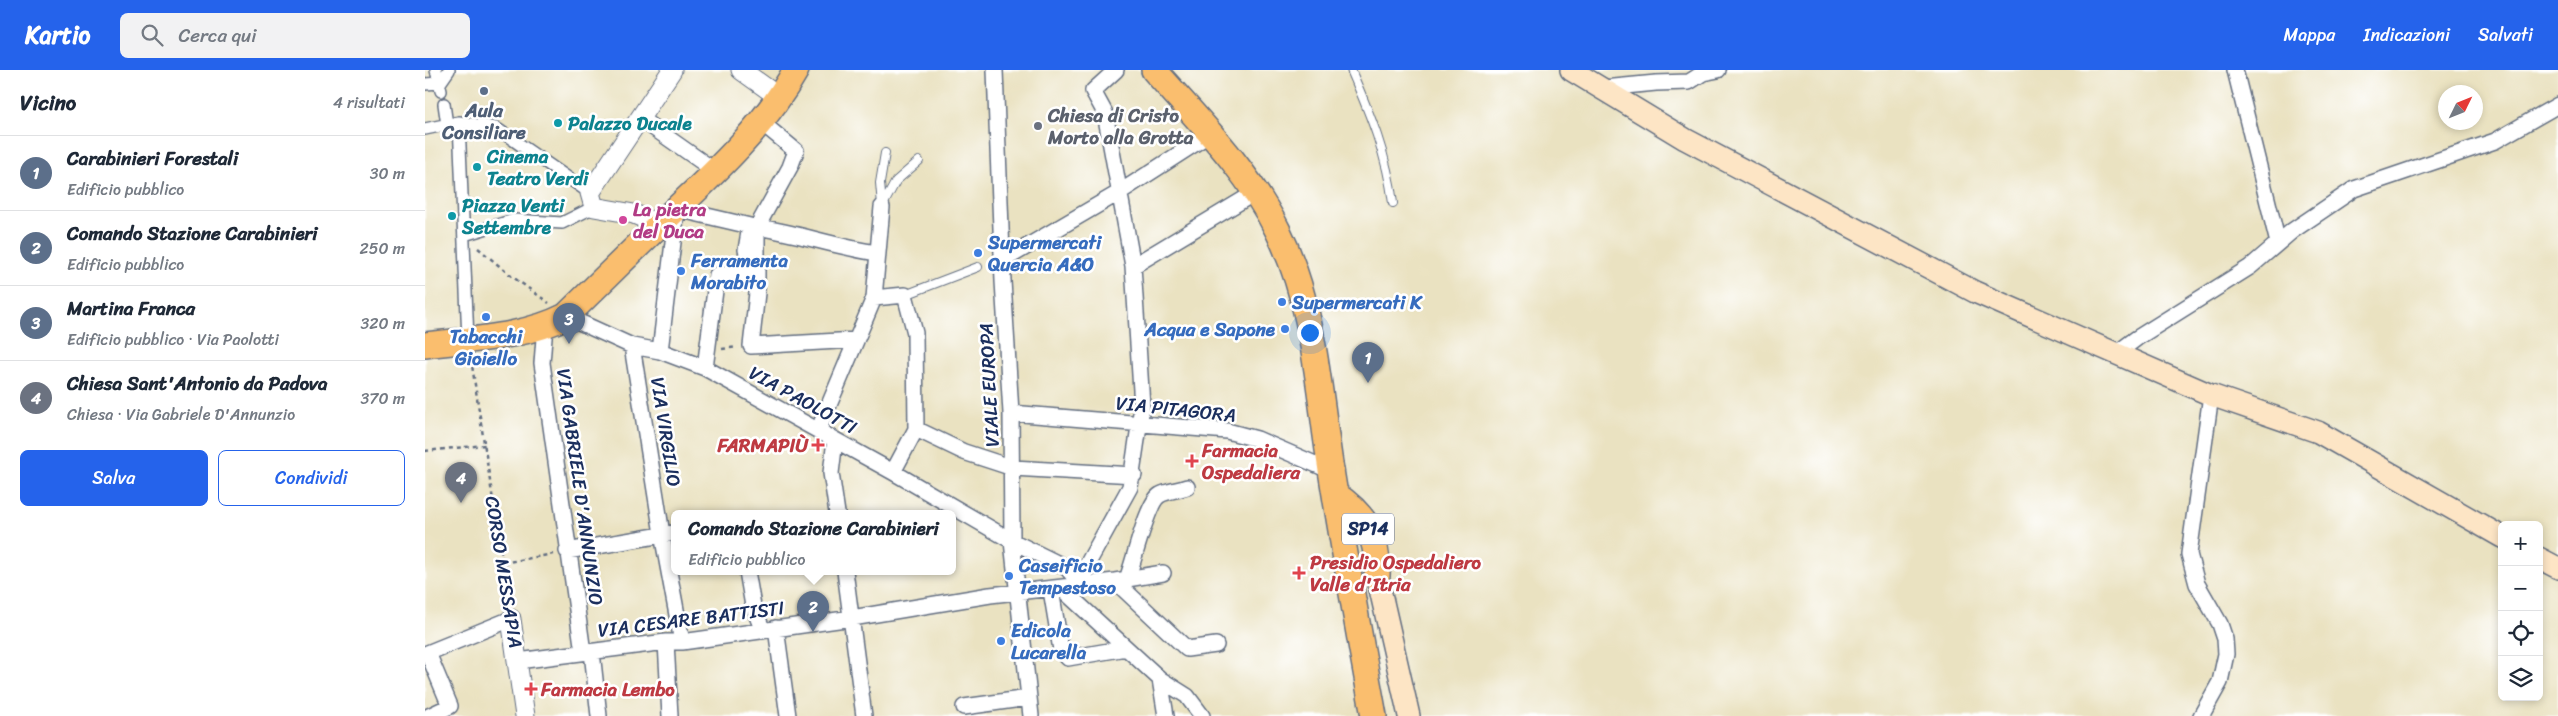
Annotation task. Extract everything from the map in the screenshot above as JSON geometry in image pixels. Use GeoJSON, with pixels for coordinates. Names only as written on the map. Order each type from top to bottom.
{"type":"FeatureCollection","features":[{"type":"Feature","properties":{"kind":"main road"},"geometry":{"type":"LineString","coordinates":[[425,345],[468,340],[555,321],[715,171],[761,122],[780,98],[796,70]]}},
{"type":"Feature","properties":{"kind":"main road"},"geometry":{"type":"LineString","coordinates":[[1154,70],[1235,160],[1278,231],[1301,284],[1315,351],[1350,589],[1374,716]]}},
{"type":"Feature","properties":{"kind":"main road"},"geometry":{"type":"LineString","coordinates":[[1571,70],[1604,88],[1685,139],[1975,292],[2211,395],[2318,432],[2498,534]]}},
{"type":"Feature","properties":{"kind":"main road","name":"SP14"},"geometry":{"type":"LineString","coordinates":[[1333,482],[1366,524],[1378,555],[1377,576],[1409,716]]}},
{"type":"Feature","properties":{"kind":"main road","name":"SP14"},"geometry":{"type":"LineString","coordinates":[[1346,552],[1369,565],[1377,576]]}},
{"type":"Feature","properties":{"kind":"main road"},"geometry":{"type":"LineString","coordinates":[[2543,560],[2558,568]]}},
{"type":"Feature","properties":{"kind":"street"},"geometry":{"type":"LineString","coordinates":[[436,70],[440,87]]}},
{"type":"Feature","properties":{"kind":"street"},"geometry":{"type":"LineString","coordinates":[[440,87],[449,70]]}},
{"type":"Feature","properties":{"kind":"street"},"geometry":{"type":"LineString","coordinates":[[464,235],[514,220],[562,223],[592,200],[672,70]]}},
{"type":"Feature","properties":{"kind":"street","name":"VIALE EUROPA"},"geometry":{"type":"LineString","coordinates":[[995,70],[1002,261],[1013,468],[1012,541],[1031,716]]}},
{"type":"Feature","properties":{"kind":"street"},"geometry":{"type":"LineString","coordinates":[[1081,585],[1088,563],[1130,487],[1134,475],[1138,424],[1142,406],[1133,266],[1105,113],[1093,91],[1116,70]]}},
{"type":"Feature","properties":{"kind":"street"},"geometry":{"type":"LineString","coordinates":[[1604,88],[1657,82],[1689,82],[1703,73],[1718,70]]}},
{"type":"Feature","properties":{"kind":"street"},"geometry":{"type":"LineString","coordinates":[[2235,70],[2278,243]]}},
{"type":"Feature","properties":{"kind":"street"},"geometry":{"type":"LineString","coordinates":[[744,71],[780,98]]}},
{"type":"Feature","properties":{"kind":"street"},"geometry":{"type":"LineString","coordinates":[[425,84],[440,87]]}},
{"type":"Feature","properties":{"kind":"street"},"geometry":{"type":"LineString","coordinates":[[443,104],[447,124]]}},
{"type":"Feature","properties":{"kind":"street"},"geometry":{"type":"LineString","coordinates":[[2117,353],[2137,338],[2250,267],[2292,231],[2354,189],[2495,141],[2558,105]]}},
{"type":"Feature","properties":{"kind":"street"},"geometry":{"type":"LineString","coordinates":[[641,119],[715,171]]}},
{"type":"Feature","properties":{"kind":"street"},"geometry":{"type":"LineString","coordinates":[[459,122],[468,340]]}},
{"type":"Feature","properties":{"kind":"street"},"geometry":{"type":"LineString","coordinates":[[425,128],[459,122],[497,128],[592,200],[634,214],[750,226],[746,250],[757,252]]}},
{"type":"Feature","properties":{"kind":"street"},"geometry":{"type":"LineString","coordinates":[[761,122],[795,150],[790,167],[757,226],[757,273],[751,346],[855,340]]}},
{"type":"Feature","properties":{"kind":"street"},"geometry":{"type":"LineString","coordinates":[[1002,261],[1120,192],[1210,134]]}},
{"type":"Feature","properties":{"kind":"street"},"geometry":{"type":"LineString","coordinates":[[1133,266],[1256,192]]}},
{"type":"Feature","properties":{"kind":"street"},"geometry":{"type":"LineString","coordinates":[[818,431],[855,340],[862,331],[874,298],[882,207]]}},
{"type":"Feature","properties":{"kind":"street"},"geometry":{"type":"LineString","coordinates":[[660,351],[668,217]]}},
{"type":"Feature","properties":{"kind":"street"},"geometry":{"type":"LineString","coordinates":[[757,226],[794,232],[846,248],[877,253]]}},
{"type":"Feature","properties":{"kind":"street"},"geometry":{"type":"LineString","coordinates":[[705,368],[717,275],[757,273]]}},
{"type":"Feature","properties":{"kind":"street"},"geometry":{"type":"LineString","coordinates":[[874,298],[905,295],[915,333],[917,429],[893,472]]}},
{"type":"Feature","properties":{"kind":"street","name":"VIA PAOLOTTI"},"geometry":{"type":"LineString","coordinates":[[555,321],[632,346],[660,351],[705,368],[893,472],[1012,541],[1067,568],[1081,585]]}},
{"type":"Feature","properties":{"kind":"street","name":"VIA GABRIELE D'ANNUNZIO"},"geometry":{"type":"LineString","coordinates":[[555,321],[542,363],[567,551],[599,716]]}},
{"type":"Feature","properties":{"kind":"street","name":"VIA VIRGILIO"},"geometry":{"type":"LineString","coordinates":[[632,346],[671,556]]}},
{"type":"Feature","properties":{"kind":"street"},"geometry":{"type":"LineString","coordinates":[[2201,716],[2220,682],[2226,654],[2225,639],[2220,624],[2197,584],[2189,554],[2211,395]]}},
{"type":"Feature","properties":{"kind":"street","name":"VIA PITAGORA"},"geometry":{"type":"LineString","coordinates":[[1011,413],[1227,430],[1257,439],[1333,482]]}},
{"type":"Feature","properties":{"kind":"street"},"geometry":{"type":"LineString","coordinates":[[917,429],[964,452],[1013,468],[1134,475]]}},
{"type":"Feature","properties":{"kind":"street"},"geometry":{"type":"LineString","coordinates":[[835,440],[831,472],[837,510]]}},
{"type":"Feature","properties":{"kind":"street"},"geometry":{"type":"LineString","coordinates":[[1187,488],[1159,495],[1153,502],[1147,513],[1137,552],[1121,580],[1187,649],[1216,645]]}},
{"type":"Feature","properties":{"kind":"street"},"geometry":{"type":"LineString","coordinates":[[567,551],[668,533]]}},
{"type":"Feature","properties":{"kind":"street","name":"VIA CESARE BATTISTI"},"geometry":{"type":"LineString","coordinates":[[517,661],[667,642],[682,642],[852,618],[990,595],[1057,589],[1163,573]]}},
{"type":"Feature","properties":{"kind":"street","name":"VIA VIRGILIO"},"geometry":{"type":"LineString","coordinates":[[673,575],[682,642]]}},
{"type":"Feature","properties":{"kind":"street"},"geometry":{"type":"LineString","coordinates":[[748,575],[753,606],[770,629],[787,716]]}},
{"type":"Feature","properties":{"kind":"street"},"geometry":{"type":"LineString","coordinates":[[846,575],[864,716]]}},
{"type":"Feature","properties":{"kind":"street"},"geometry":{"type":"LineString","coordinates":[[1057,589],[1061,650],[1068,658],[1127,648]]}},
{"type":"Feature","properties":{"kind":"street"},"geometry":{"type":"LineString","coordinates":[[1057,589],[1127,648],[1160,679],[1187,696],[1202,716]]}},
{"type":"Feature","properties":{"kind":"street"},"geometry":{"type":"LineString","coordinates":[[429,716],[450,706],[426,654],[511,619]]}},
{"type":"Feature","properties":{"kind":"street","name":"CORSO MESSAPIA"},"geometry":{"type":"LineString","coordinates":[[511,619],[525,716]]}},
{"type":"Feature","properties":{"kind":"street"},"geometry":{"type":"LineString","coordinates":[[667,642],[670,716]]}},
{"type":"Feature","properties":{"kind":"street"},"geometry":{"type":"LineString","coordinates":[[1160,679],[1166,716]]}},
{"type":"Feature","properties":{"kind":"street"},"geometry":{"type":"LineString","coordinates":[[964,707],[1028,698]]}},
{"type":"Feature","properties":{"kind":"lane"},"geometry":{"type":"LineString","coordinates":[[1351,70],[1377,131],[1390,180],[1393,203]]}},
{"type":"Feature","properties":{"kind":"lane"},"geometry":{"type":"LineString","coordinates":[[882,207],[880,183],[885,153]]}},
{"type":"Feature","properties":{"kind":"lane"},"geometry":{"type":"LineString","coordinates":[[882,207],[896,180],[919,161]]}},
{"type":"Feature","properties":{"kind":"lane"},"geometry":{"type":"LineString","coordinates":[[905,295],[978,267]]}},
{"type":"Feature","properties":{"kind":"path"},"geometry":{"type":"LineString","coordinates":[[464,235],[510,275],[555,321]]}},
{"type":"Feature","properties":{"kind":"path","name":"CORSO MESSAPIA"},"geometry":{"type":"LineString","coordinates":[[468,340],[511,619]]}},
{"type":"Feature","properties":{"kind":"path"},"geometry":{"type":"LineString","coordinates":[[425,451],[485,445]]}},
{"type":"Feature","properties":{"kind":"path"},"geometry":{"type":"LineString","coordinates":[[503,563],[567,551]]}},
{"type":"Feature","properties":{"kind":"place","name":"Aula Consiliare"},"geometry":{"type":"Point","coordinates":[484,91]}},
{"type":"Feature","properties":{"kind":"place","name":"Palazzo Ducale"},"geometry":{"type":"Point","coordinates":[558,123]}},
{"type":"Feature","properties":{"kind":"place","name":"Chiesa di Cristo Morto alla Grotta"},"geometry":{"type":"Point","coordinates":[1038,126]}},
{"type":"Feature","properties":{"kind":"place","name":"Cinema Teatro Verdi"},"geometry":{"type":"Point","coordinates":[477,167]}},
{"type":"Feature","properties":{"kind":"place","name":"Piazza Venti Settembre"},"geometry":{"type":"Point","coordinates":[452,216]}},
{"type":"Feature","properties":{"kind":"place","name":"La pietra del Duca"},"geometry":{"type":"Point","coordinates":[623,220]}},
{"type":"Feature","properties":{"kind":"place","name":"Supermercati Quercia A&O"},"geometry":{"type":"Point","coordinates":[978,253]}},
{"type":"Feature","properties":{"kind":"place","name":"Ferramenta Morabito"},"geometry":{"type":"Point","coordinates":[681,271]}},
{"type":"Feature","properties":{"kind":"place","name":"Supermercati K"},"geometry":{"type":"Point","coordinates":[1282,302]}},
{"type":"Feature","properties":{"kind":"place","name":"Tabacchi Gioiello"},"geometry":{"type":"Point","coordinates":[486,317]}},
{"type":"Feature","properties":{"kind":"place","name":"Acqua e Sapone"},"geometry":{"type":"Point","coordinates":[1285,329]}},
{"type":"Feature","properties":{"kind":"place","name":"Martina Franca"},"geometry":{"type":"Point","coordinates":[569,344]}},
{"type":"Feature","properties":{"kind":"place","name":"Carabinieri Forestali"},"geometry":{"type":"Point","coordinates":[1368,383]}},
{"type":"Feature","properties":{"kind":"place","name":"FARMAPIÙ"},"geometry":{"type":"Point","coordinates":[818,445]}},
{"type":"Feature","properties":{"kind":"place","name":"Farmacia Ospedaliera"},"geometry":{"type":"Point","coordinates":[1192,461]}},
{"type":"Feature","properties":{"kind":"place","name":"Chiesa Sant'Antonio da Padova"},"geometry":{"type":"Point","coordinates":[461,503]}},
{"type":"Feature","properties":{"kind":"place","name":"Presidio Ospedaliero Valle d'Itria"},"geometry":{"type":"Point","coordinates":[1299,573]}},
{"type":"Feature","properties":{"kind":"place","name":"Caseificio Tempestoso"},"geometry":{"type":"Point","coordinates":[1009,576]}},
{"type":"Feature","properties":{"kind":"place","name":"Comando Stazione Carabinieri"},"geometry":{"type":"Point","coordinates":[813,632]}},
{"type":"Feature","properties":{"kind":"place","name":"Edicola Lucarella"},"geometry":{"type":"Point","coordinates":[1001,641]}},
{"type":"Feature","properties":{"kind":"place","name":"Farmacia Lembo"},"geometry":{"type":"Point","coordinates":[531,689]}}]}
